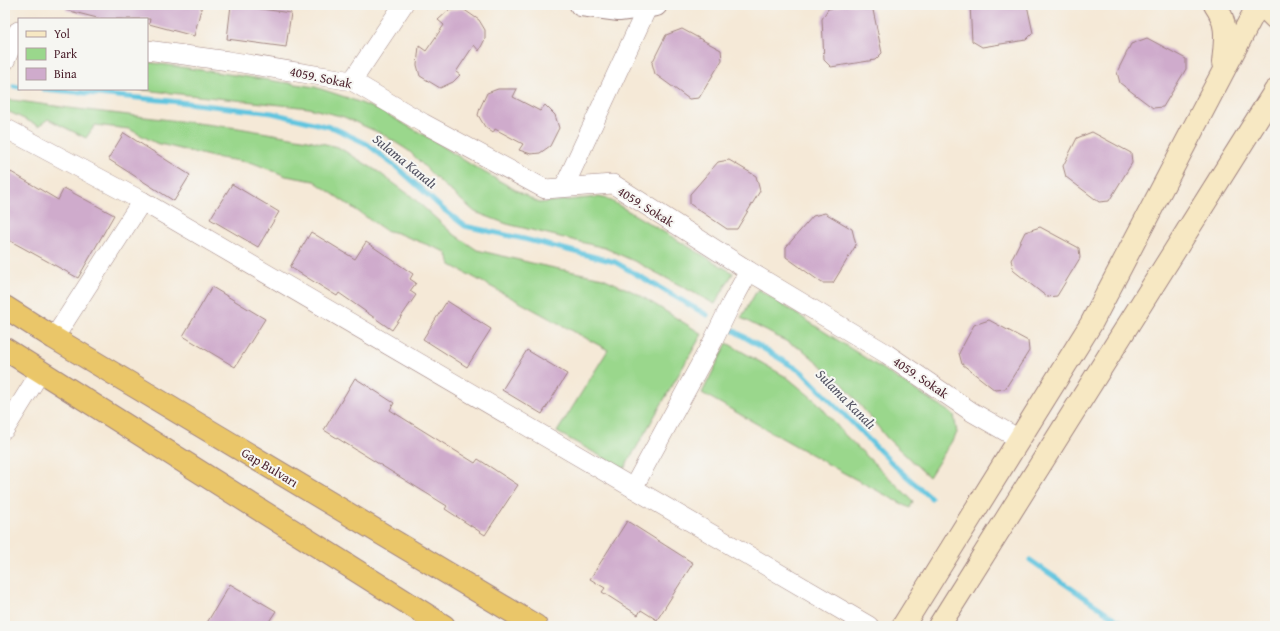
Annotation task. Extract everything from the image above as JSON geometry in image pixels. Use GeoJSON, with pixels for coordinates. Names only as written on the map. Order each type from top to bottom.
{"type":"FeatureCollection","features":[{"type":"Feature","properties":{"kind":"highway","name":"Gap Bulvarı"},"geometry":{"type":"LineString","coordinates":[[5,307],[54,338],[536,626]]}},
{"type":"Feature","properties":{"kind":"highway"},"geometry":{"type":"LineString","coordinates":[[5,348],[433,623]]}},
{"type":"Feature","properties":{"kind":"main road"},"geometry":{"type":"LineString","coordinates":[[1215,5],[1220,13],[1226,29],[1222,74]]}},
{"type":"Feature","properties":{"kind":"main road"},"geometry":{"type":"LineString","coordinates":[[903,626],[1091,324],[1258,5]]}},
{"type":"Feature","properties":{"kind":"main road"},"geometry":{"type":"LineString","coordinates":[[1265,5],[1267,10],[1275,18]]}},
{"type":"Feature","properties":{"kind":"main road"},"geometry":{"type":"LineString","coordinates":[[939,626],[1275,91]]}},
{"type":"Feature","properties":{"kind":"street"},"geometry":{"type":"LineString","coordinates":[[352,81],[403,5]]}},
{"type":"Feature","properties":{"kind":"street"},"geometry":{"type":"LineString","coordinates":[[581,5],[619,10],[652,6]]}},
{"type":"Feature","properties":{"kind":"street"},"geometry":{"type":"LineString","coordinates":[[564,187],[652,6]]}},
{"type":"Feature","properties":{"kind":"street"},"geometry":{"type":"LineString","coordinates":[[5,61],[14,30]]}},
{"type":"Feature","properties":{"kind":"street","name":"4059. Sokak"},"geometry":{"type":"LineString","coordinates":[[148,50],[229,61],[352,81],[423,123],[545,189],[613,184],[749,271],[887,354],[972,412],[1019,439]]}},
{"type":"Feature","properties":{"kind":"street"},"geometry":{"type":"LineString","coordinates":[[5,128],[142,201],[869,626]]}},
{"type":"Feature","properties":{"kind":"street"},"geometry":{"type":"LineString","coordinates":[[54,338],[142,201]]}},
{"type":"Feature","properties":{"kind":"street"},"geometry":{"type":"LineString","coordinates":[[633,488],[713,341],[749,271]]}},
{"type":"Feature","properties":{"kind":"street"},"geometry":{"type":"LineString","coordinates":[[5,429],[41,371]]}},
{"type":"Feature","properties":{"kind":"green space"},"geometry":{"type":"Polygon","coordinates":[[[148,62],[315,87],[351,99],[383,112],[433,140],[473,166],[539,203],[598,197],[608,199],[733,273],[715,304],[636,262],[605,248],[507,224],[475,212],[438,180],[409,151],[384,135],[344,117],[309,108],[143,90],[148,90],[148,62]]]}},
{"type":"Feature","properties":{"kind":"green space"},"geometry":{"type":"Polygon","coordinates":[[[5,99],[238,128],[308,140],[338,147],[377,171],[411,196],[452,233],[477,250],[603,278],[638,294],[702,334],[624,469],[557,432],[608,350],[451,265],[446,252],[397,233],[385,230],[314,181],[286,176],[253,163],[213,157],[156,143],[129,129],[95,125],[86,138],[48,119],[39,126],[5,110],[5,99]]]}},
{"type":"Feature","properties":{"kind":"green space"},"geometry":{"type":"Polygon","coordinates":[[[758,289],[954,415],[957,433],[929,477],[887,438],[842,383],[803,350],[741,318],[758,289]]]}},
{"type":"Feature","properties":{"kind":"green space"},"geometry":{"type":"Polygon","coordinates":[[[727,343],[788,378],[818,403],[844,434],[913,501],[910,508],[844,473],[702,393],[727,343]]]}},
{"type":"Feature","properties":{"kind":"building"},"geometry":{"type":"Polygon","coordinates":[[[66,5],[202,5],[194,36],[149,24],[150,19],[148,18],[97,18],[66,10],[66,5]]]}},
{"type":"Feature","properties":{"kind":"building"},"geometry":{"type":"Polygon","coordinates":[[[231,5],[291,13],[286,47],[227,39],[231,5]]]}},
{"type":"Feature","properties":{"kind":"building"},"geometry":{"type":"Polygon","coordinates":[[[845,5],[865,5],[873,10],[882,53],[875,60],[831,67],[824,60],[822,19],[828,9],[845,5]]]}},
{"type":"Feature","properties":{"kind":"building"},"geometry":{"type":"Polygon","coordinates":[[[970,5],[1027,5],[1033,33],[1026,40],[982,47],[972,41],[970,5]]]}},
{"type":"Feature","properties":{"kind":"building"},"geometry":{"type":"Polygon","coordinates":[[[463,9],[479,20],[485,30],[485,39],[479,51],[474,45],[456,72],[460,75],[453,82],[440,88],[420,76],[417,65],[419,46],[426,51],[444,25],[438,20],[449,10],[463,9]]]}},
{"type":"Feature","properties":{"kind":"building"},"geometry":{"type":"Polygon","coordinates":[[[682,29],[721,50],[722,60],[699,98],[689,99],[655,74],[652,63],[666,35],[682,29]]]}},
{"type":"Feature","properties":{"kind":"building"},"geometry":{"type":"Polygon","coordinates":[[[1147,38],[1186,59],[1186,69],[1163,107],[1153,108],[1120,83],[1117,72],[1131,44],[1147,38]]]}},
{"type":"Feature","properties":{"kind":"building"},"geometry":{"type":"Polygon","coordinates":[[[498,89],[517,89],[513,97],[540,111],[545,105],[555,115],[559,128],[550,146],[540,153],[531,154],[519,150],[523,144],[495,129],[493,133],[485,127],[478,115],[480,108],[487,93],[498,89]]]}},
{"type":"Feature","properties":{"kind":"building"},"geometry":{"type":"Polygon","coordinates":[[[1092,132],[1131,153],[1132,163],[1109,201],[1099,202],[1066,177],[1063,166],[1077,138],[1092,132]]]}},
{"type":"Feature","properties":{"kind":"building"},"geometry":{"type":"Polygon","coordinates":[[[124,133],[190,175],[174,201],[108,159],[124,133]]]}},
{"type":"Feature","properties":{"kind":"building"},"geometry":{"type":"Polygon","coordinates":[[[729,160],[756,176],[760,191],[737,229],[727,229],[690,204],[690,194],[718,162],[729,160]]]}},
{"type":"Feature","properties":{"kind":"building"},"geometry":{"type":"Polygon","coordinates":[[[11,172],[58,200],[64,188],[114,215],[78,278],[5,238],[5,182],[11,172]]]}},
{"type":"Feature","properties":{"kind":"building"},"geometry":{"type":"Polygon","coordinates":[[[232,184],[279,212],[258,247],[210,219],[232,184]]]}},
{"type":"Feature","properties":{"kind":"building"},"geometry":{"type":"Polygon","coordinates":[[[825,213],[852,229],[856,245],[833,283],[822,283],[786,257],[786,247],[813,216],[825,213]]]}},
{"type":"Feature","properties":{"kind":"building"},"geometry":{"type":"Polygon","coordinates":[[[1040,227],[1079,248],[1080,258],[1057,296],[1047,297],[1014,271],[1011,260],[1025,232],[1040,227]]]}},
{"type":"Feature","properties":{"kind":"building"},"geometry":{"type":"Polygon","coordinates":[[[311,232],[355,259],[366,242],[413,274],[410,279],[416,283],[410,291],[416,295],[392,330],[339,293],[337,296],[290,267],[311,232]]]}},
{"type":"Feature","properties":{"kind":"building"},"geometry":{"type":"Polygon","coordinates":[[[212,287],[265,319],[235,367],[183,336],[212,287]]]}},
{"type":"Feature","properties":{"kind":"building"},"geometry":{"type":"Polygon","coordinates":[[[447,301],[491,329],[467,367],[423,339],[447,301]]]}},
{"type":"Feature","properties":{"kind":"building"},"geometry":{"type":"Polygon","coordinates":[[[989,320],[1028,341],[1029,351],[1005,389],[995,390],[962,364],[959,353],[974,325],[989,320]]]}},
{"type":"Feature","properties":{"kind":"building"},"geometry":{"type":"Polygon","coordinates":[[[527,350],[567,374],[542,414],[502,390],[527,350]]]}},
{"type":"Feature","properties":{"kind":"building"},"geometry":{"type":"Polygon","coordinates":[[[355,378],[394,403],[390,410],[475,463],[478,459],[518,485],[485,535],[445,509],[447,506],[324,430],[355,378]]]}},
{"type":"Feature","properties":{"kind":"building"},"geometry":{"type":"Polygon","coordinates":[[[627,521],[693,563],[657,620],[641,610],[638,615],[602,592],[605,588],[590,579],[627,521]]]}},
{"type":"Feature","properties":{"kind":"building"},"geometry":{"type":"Polygon","coordinates":[[[230,584],[276,611],[266,626],[205,626],[230,584]]]}},
{"type":"Feature","properties":{"kind":"waterway","name":"Sulama Kanalı"},"geometry":{"type":"LineString","coordinates":[[14,86],[18,87]]}},
{"type":"Feature","properties":{"kind":"waterway","name":"Sulama Kanalı"},"geometry":{"type":"LineString","coordinates":[[54,90],[170,101],[272,113],[334,128],[367,144],[465,226],[615,262],[707,315]]}},
{"type":"Feature","properties":{"kind":"waterway","name":"Sulama Kanalı"},"geometry":{"type":"LineString","coordinates":[[733,330],[802,372],[896,467],[931,498]]}},
{"type":"Feature","properties":{"kind":"waterway","name":"Sulama Kanalı"},"geometry":{"type":"LineString","coordinates":[[1030,560],[1126,626]]}}]}
